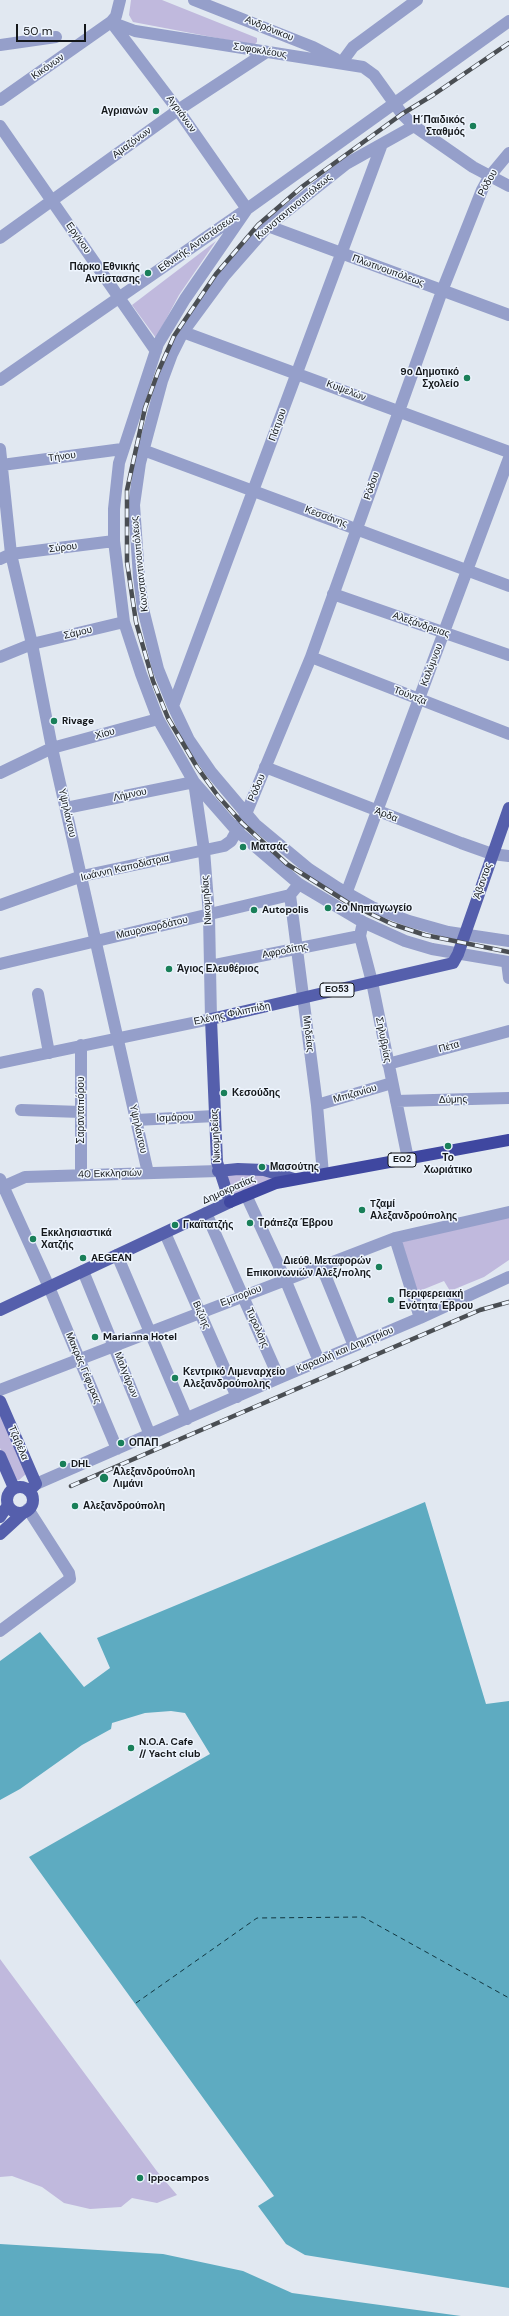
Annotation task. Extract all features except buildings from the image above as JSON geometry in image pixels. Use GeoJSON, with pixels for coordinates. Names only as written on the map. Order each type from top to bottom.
{"type":"FeatureCollection","features":[{"type":"Feature","properties":{"kind":"highway","name":"Δημοκρατίας"},"geometry":{"type":"LineString","coordinates":[[230,1202],[268,1185],[294,1179],[509,1140]]}},
{"type":"Feature","properties":{"kind":"main road","name":"Άβαντος"},"geometry":{"type":"LineString","coordinates":[[458,954],[509,808]]}},
{"type":"Feature","properties":{"kind":"main road","name":"Ελένης Φιλιππίδη"},"geometry":{"type":"LineString","coordinates":[[211,1019],[447,965],[455,961],[458,954]]}},
{"type":"Feature","properties":{"kind":"main road","name":"Νικομηδείας"},"geometry":{"type":"LineString","coordinates":[[211,1019],[218,1171],[230,1202]]}},
{"type":"Feature","properties":{"kind":"main road"},"geometry":{"type":"LineString","coordinates":[[218,1171],[238,1169],[264,1170],[294,1179]]}},
{"type":"Feature","properties":{"kind":"main road","name":"Δημοκρατίας"},"geometry":{"type":"LineString","coordinates":[[0,1310],[230,1202]]}},
{"type":"Feature","properties":{"kind":"main road","name":"Τζαβέλα"},"geometry":{"type":"LineString","coordinates":[[0,1401],[32,1488]]}},
{"type":"Feature","properties":{"kind":"main road"},"geometry":{"type":"LineString","coordinates":[[1,1461],[14,1488]]}},
{"type":"Feature","properties":{"kind":"main road"},"geometry":{"type":"LineString","coordinates":[[0,1517],[8,1505],[7,1497],[14,1488],[32,1488],[32,1498],[26,1510],[0,1534]]}},
{"type":"Feature","properties":{"kind":"main road"},"geometry":{"type":"LineString","coordinates":[[8,1505],[17,1512],[26,1510]]}},
{"type":"Feature","properties":{"kind":"street"},"geometry":{"type":"LineString","coordinates":[[113,20],[120,0]]}},
{"type":"Feature","properties":{"kind":"street","name":"Ανδρόνικου"},"geometry":{"type":"LineString","coordinates":[[194,0],[313,47],[342,62]]}},
{"type":"Feature","properties":{"kind":"street"},"geometry":{"type":"LineString","coordinates":[[342,62],[353,47],[416,0]]}},
{"type":"Feature","properties":{"kind":"street","name":"Σοφοκλέους"},"geometry":{"type":"LineString","coordinates":[[113,20],[135,31],[265,53],[342,62],[363,67],[369,71],[414,126],[489,176],[509,186]]}},
{"type":"Feature","properties":{"kind":"street","name":"Κικόνων"},"geometry":{"type":"LineString","coordinates":[[0,100],[113,20]]}},
{"type":"Feature","properties":{"kind":"street","name":"Αγριάνων"},"geometry":{"type":"LineString","coordinates":[[113,20],[247,209]]}},
{"type":"Feature","properties":{"kind":"street","name":"Εθνικής Αντιστάσεως"},"geometry":{"type":"LineString","coordinates":[[0,380],[247,209],[509,21]]}},
{"type":"Feature","properties":{"kind":"street"},"geometry":{"type":"LineString","coordinates":[[0,45],[56,36]]}},
{"type":"Feature","properties":{"kind":"street","name":"Αμαζόνων"},"geometry":{"type":"LineString","coordinates":[[0,238],[178,110],[265,53]]}},
{"type":"Feature","properties":{"kind":"street","name":"Εργίνου"},"geometry":{"type":"LineString","coordinates":[[0,126],[156,351]]}},
{"type":"Feature","properties":{"kind":"street","name":"Κωνσταντινουπόλεως"},"geometry":{"type":"LineString","coordinates":[[242,823],[211,772],[189,740],[158,669],[143,609],[134,504],[143,450],[162,381],[172,354],[183,332],[225,275],[268,226],[346,164],[414,126]]}},
{"type":"Feature","properties":{"kind":"street","name":"Πάτμου"},"geometry":{"type":"LineString","coordinates":[[173,706],[254,491],[340,253],[382,144]]}},
{"type":"Feature","properties":{"kind":"street","name":"Ρόδου"},"geometry":{"type":"LineString","coordinates":[[242,823],[311,657],[398,410],[442,291],[489,176],[509,153]]}},
{"type":"Feature","properties":{"kind":"street","name":"Κωνσταντινουπόλεως"},"geometry":{"type":"LineString","coordinates":[[247,209],[185,299],[156,351],[122,449],[116,485],[114,541],[124,622],[158,720],[194,782],[242,823],[346,894],[400,918],[464,935],[509,941]]}},
{"type":"Feature","properties":{"kind":"street","name":"Πλωτινουπόλεως"},"geometry":{"type":"LineString","coordinates":[[268,226],[509,315]]}},
{"type":"Feature","properties":{"kind":"street","name":"Κυψελών"},"geometry":{"type":"LineString","coordinates":[[183,332],[509,452]]}},
{"type":"Feature","properties":{"kind":"street","name":"Υψηλάντου"},"geometry":{"type":"LineString","coordinates":[[0,449],[6,557],[32,644],[52,748],[148,1173]]}},
{"type":"Feature","properties":{"kind":"street","name":"Τήνου"},"geometry":{"type":"LineString","coordinates":[[2,465],[122,449]]}},
{"type":"Feature","properties":{"kind":"street","name":"Κεσσάνης"},"geometry":{"type":"LineString","coordinates":[[143,450],[509,586]]}},
{"type":"Feature","properties":{"kind":"street","name":"Καλύμνου"},"geometry":{"type":"LineString","coordinates":[[346,894],[376,811],[445,633],[509,458]]}},
{"type":"Feature","properties":{"kind":"street","name":"Σύρου"},"geometry":{"type":"LineString","coordinates":[[6,557],[114,541]]}},
{"type":"Feature","properties":{"kind":"street","name":"Αλεξάνδρειας"},"geometry":{"type":"LineString","coordinates":[[333,594],[509,655]]}},
{"type":"Feature","properties":{"kind":"street","name":"Σάμου"},"geometry":{"type":"LineString","coordinates":[[0,657],[32,644],[124,622]]}},
{"type":"Feature","properties":{"kind":"street","name":"Τούντζα"},"geometry":{"type":"LineString","coordinates":[[311,657],[509,734]]}},
{"type":"Feature","properties":{"kind":"street","name":"Χίου"},"geometry":{"type":"LineString","coordinates":[[0,773],[52,748],[158,720]]}},
{"type":"Feature","properties":{"kind":"street","name":"Άρδα"},"geometry":{"type":"LineString","coordinates":[[266,767],[376,811],[492,854],[509,856]]}},
{"type":"Feature","properties":{"kind":"street","name":"Λήμνου"},"geometry":{"type":"LineString","coordinates":[[66,808],[194,782]]}},
{"type":"Feature","properties":{"kind":"street","name":"Νικομηδίας"},"geometry":{"type":"LineString","coordinates":[[194,782],[204,850],[209,915],[211,1019]]}},
{"type":"Feature","properties":{"kind":"street"},"geometry":{"type":"LineString","coordinates":[[242,823],[299,884],[363,922],[416,944],[458,954],[508,962],[509,978]]}},
{"type":"Feature","properties":{"kind":"street","name":"Ιωάννη Καποδίστρια"},"geometry":{"type":"LineString","coordinates":[[0,905],[82,876],[204,850],[228,843],[242,823]]}},
{"type":"Feature","properties":{"kind":"street"},"geometry":{"type":"LineString","coordinates":[[290,895],[299,884]]}},
{"type":"Feature","properties":{"kind":"street","name":"Μαυροκορδάτου"},"geometry":{"type":"LineString","coordinates":[[0,964],[290,895]]}},
{"type":"Feature","properties":{"kind":"street","name":"Μηδείας"},"geometry":{"type":"LineString","coordinates":[[290,895],[317,1105],[323,1174]]}},
{"type":"Feature","properties":{"kind":"street","name":"Σηλυβρίας"},"geometry":{"type":"LineString","coordinates":[[363,922],[360,936],[372,982],[408,1159]]}},
{"type":"Feature","properties":{"kind":"street","name":"Αφροδίτης"},"geometry":{"type":"LineString","coordinates":[[210,966],[360,936]]}},
{"type":"Feature","properties":{"kind":"street"},"geometry":{"type":"LineString","coordinates":[[38,994],[49,1053]]}},
{"type":"Feature","properties":{"kind":"street","name":"Ελένης Φιλιππίδη"},"geometry":{"type":"LineString","coordinates":[[0,1063],[211,1019]]}},
{"type":"Feature","properties":{"kind":"street","name":"Πέτα"},"geometry":{"type":"LineString","coordinates":[[388,1064],[509,1031]]}},
{"type":"Feature","properties":{"kind":"street","name":"Σαρανταπόρου"},"geometry":{"type":"LineString","coordinates":[[81,1046],[81,1175]]}},
{"type":"Feature","properties":{"kind":"street","name":"Μπιζανίου"},"geometry":{"type":"LineString","coordinates":[[317,1105],[392,1083]]}},
{"type":"Feature","properties":{"kind":"street","name":"Δύμης"},"geometry":{"type":"LineString","coordinates":[[396,1102],[509,1098]]}},
{"type":"Feature","properties":{"kind":"street"},"geometry":{"type":"LineString","coordinates":[[21,1110],[81,1112]]}},
{"type":"Feature","properties":{"kind":"street","name":"Ισμάρου"},"geometry":{"type":"LineString","coordinates":[[136,1120],[215,1116]]}},
{"type":"Feature","properties":{"kind":"street","name":"40 Εκκλησιών"},"geometry":{"type":"LineString","coordinates":[[1,1184],[25,1177],[218,1171]]}},
{"type":"Feature","properties":{"kind":"street","name":"Μακράς Γέφυρας"},"geometry":{"type":"LineString","coordinates":[[1,1184],[49,1287],[117,1449]]}},
{"type":"Feature","properties":{"kind":"street"},"geometry":{"type":"LineString","coordinates":[[246,1195],[285,1279],[319,1361]]}},
{"type":"Feature","properties":{"kind":"street","name":"Εμπορίου"},"geometry":{"type":"LineString","coordinates":[[0,1390],[243,1295],[395,1238],[509,1212]]}},
{"type":"Feature","properties":{"kind":"street","name":"Τυρολόης"},"geometry":{"type":"LineString","coordinates":[[206,1213],[279,1378]]}},
{"type":"Feature","properties":{"kind":"street","name":"Βιζύης"},"geometry":{"type":"LineString","coordinates":[[165,1233],[237,1397]]}},
{"type":"Feature","properties":{"kind":"street"},"geometry":{"type":"LineString","coordinates":[[395,1238],[420,1318]]}},
{"type":"Feature","properties":{"kind":"street"},"geometry":{"type":"LineString","coordinates":[[117,1255],[187,1419]]}},
{"type":"Feature","properties":{"kind":"street"},"geometry":{"type":"LineString","coordinates":[[321,1265],[354,1346]]}},
{"type":"Feature","properties":{"kind":"street","name":"Μαλγάρων"},"geometry":{"type":"LineString","coordinates":[[83,1271],[150,1434]]}},
{"type":"Feature","properties":{"kind":"street","name":"Καραολή και Δημητρίου"},"geometry":{"type":"LineString","coordinates":[[32,1488],[150,1434],[420,1318],[509,1277]]}},
{"type":"Feature","properties":{"kind":"street"},"geometry":{"type":"LineString","coordinates":[[0,1631],[70,1579],[69,1573],[26,1510]]}},
{"type":"Feature","properties":{"kind":"shaded area"},"geometry":{"type":"Polygon","coordinates":[[[131,0],[162,0],[257,38],[257,42],[254,45],[133,22],[129,15],[131,0]]]}},
{"type":"Feature","properties":{"kind":"shaded area"},"geometry":{"type":"Polygon","coordinates":[[[216,241],[179,295],[156,338],[132,305],[216,241]]]}},
{"type":"Feature","properties":{"kind":"shaded area"},"geometry":{"type":"Polygon","coordinates":[[[239,1172],[284,1179],[232,1196],[225,1174],[239,1172]]]}},
{"type":"Feature","properties":{"kind":"shaded area"},"geometry":{"type":"Polygon","coordinates":[[[509,1216],[509,1260],[484,1277],[450,1291],[444,1281],[417,1292],[402,1242],[509,1216]]]}},
{"type":"Feature","properties":{"kind":"shaded area"},"geometry":{"type":"Polygon","coordinates":[[[0,1408],[26,1474],[19,1480],[15,1480],[11,1475],[0,1448],[0,1408]]]}},
{"type":"Feature","properties":{"kind":"shaded area"},"geometry":{"type":"Polygon","coordinates":[[[0,1959],[156,2170],[177,2195],[157,2203],[132,2198],[121,2207],[90,2209],[64,2203],[42,2187],[12,2176],[0,2177],[0,1959]]]}},
{"type":"Feature","properties":{"kind":"water"},"geometry":{"type":"Polygon","coordinates":[[[425,1502],[486,1704],[509,1701],[509,2288],[305,2255],[286,2244],[258,2206],[274,2196],[29,1857],[210,1754],[185,1713],[171,1711],[145,1713],[112,1723],[111,1729],[82,1745],[20,1789],[0,1800],[0,1661],[40,1632],[84,1687],[110,1668],[97,1638],[425,1502]]]}},
{"type":"Feature","properties":{"kind":"water"},"geometry":{"type":"Polygon","coordinates":[[[0,2244],[163,2254],[243,2271],[292,2293],[461,2316],[0,2316],[0,2244]]]}},
{"type":"Feature","properties":{"kind":"ferry route"},"geometry":{"type":"LineString","coordinates":[[136,2003],[257,1918],[363,1917],[509,1998]]}},
{"type":"Feature","properties":{"kind":"railway"},"geometry":{"type":"LineString","coordinates":[[509,43],[433,95],[402,114],[303,186],[258,225],[216,274],[174,336],[158,372],[145,408],[127,490],[127,562],[136,622],[153,681],[168,718],[197,767],[218,796],[242,823],[287,864],[350,904],[392,924],[425,935],[509,952]]}},
{"type":"Feature","properties":{"kind":"railway"},"geometry":{"type":"LineString","coordinates":[[71,1486],[480,1310],[509,1302]]}},
{"type":"Feature","properties":{"kind":"place","name":"Αγριανών"},"geometry":{"type":"Point","coordinates":[156,111]}},
{"type":"Feature","properties":{"kind":"place","name":"Η΄Παιδικός Σταθμός"},"geometry":{"type":"Point","coordinates":[473,126]}},
{"type":"Feature","properties":{"kind":"place","name":"Πάρκο Εθνικής Αντίστασης"},"geometry":{"type":"Point","coordinates":[148,273]}},
{"type":"Feature","properties":{"kind":"place","name":"9ο Δημοτικό Σχολείο"},"geometry":{"type":"Point","coordinates":[467,378]}},
{"type":"Feature","properties":{"kind":"place","name":"Rivage"},"geometry":{"type":"Point","coordinates":[54,721]}},
{"type":"Feature","properties":{"kind":"place","name":"Ματσάς"},"geometry":{"type":"Point","coordinates":[243,847]}},
{"type":"Feature","properties":{"kind":"place","name":"2ο Νηπιαγωγείο"},"geometry":{"type":"Point","coordinates":[328,908]}},
{"type":"Feature","properties":{"kind":"place","name":"Autopolis"},"geometry":{"type":"Point","coordinates":[254,910]}},
{"type":"Feature","properties":{"kind":"place","name":"Άγιος Ελευθέριος"},"geometry":{"type":"Point","coordinates":[169,969]}},
{"type":"Feature","properties":{"kind":"place","name":"Κεσούδης"},"geometry":{"type":"Point","coordinates":[224,1093]}},
{"type":"Feature","properties":{"kind":"place","name":"Το Χωριάτικο"},"geometry":{"type":"Point","coordinates":[448,1146]}},
{"type":"Feature","properties":{"kind":"place","name":"Μασούτης"},"geometry":{"type":"Point","coordinates":[262,1167]}},
{"type":"Feature","properties":{"kind":"place","name":"Tζαμί Αλεξανδρούπολης"},"geometry":{"type":"Point","coordinates":[362,1210]}},
{"type":"Feature","properties":{"kind":"place","name":"Τράπεζα Έβρου"},"geometry":{"type":"Point","coordinates":[250,1223]}},
{"type":"Feature","properties":{"kind":"place","name":"Γκαϊτατζής"},"geometry":{"type":"Point","coordinates":[175,1225]}},
{"type":"Feature","properties":{"kind":"place","name":"Εκκλησιαστικά Χατζής"},"geometry":{"type":"Point","coordinates":[33,1239]}},
{"type":"Feature","properties":{"kind":"place","name":"AEGEAN"},"geometry":{"type":"Point","coordinates":[83,1258]}},
{"type":"Feature","properties":{"kind":"place","name":"Διεύθ. Μεταφορών Επικοινωνιών Αλεξ/πολης"},"geometry":{"type":"Point","coordinates":[379,1267]}},
{"type":"Feature","properties":{"kind":"place","name":"Περιφερειακή Ενότητα Έβρου"},"geometry":{"type":"Point","coordinates":[391,1300]}},
{"type":"Feature","properties":{"kind":"place","name":"Marianna Hotel"},"geometry":{"type":"Point","coordinates":[95,1337]}},
{"type":"Feature","properties":{"kind":"place","name":"Κεντρικό Λιμεναρχείο Αλεξανδρούπολης"},"geometry":{"type":"Point","coordinates":[175,1378]}},
{"type":"Feature","properties":{"kind":"place","name":"ΟΠΑΠ"},"geometry":{"type":"Point","coordinates":[121,1443]}},
{"type":"Feature","properties":{"kind":"place","name":"DHL"},"geometry":{"type":"Point","coordinates":[63,1464]}},
{"type":"Feature","properties":{"kind":"place","name":"Αλεξανδρούπολη Λιμάνι"},"geometry":{"type":"Point","coordinates":[104,1478]}},
{"type":"Feature","properties":{"kind":"place","name":"Αλεξανδρούπολη"},"geometry":{"type":"Point","coordinates":[75,1506]}},
{"type":"Feature","properties":{"kind":"place","name":"N.O.A. Cafe // Yacht club"},"geometry":{"type":"Point","coordinates":[131,1748]}},
{"type":"Feature","properties":{"kind":"place","name":"Ippocampos"},"geometry":{"type":"Point","coordinates":[140,2178]}}]}
